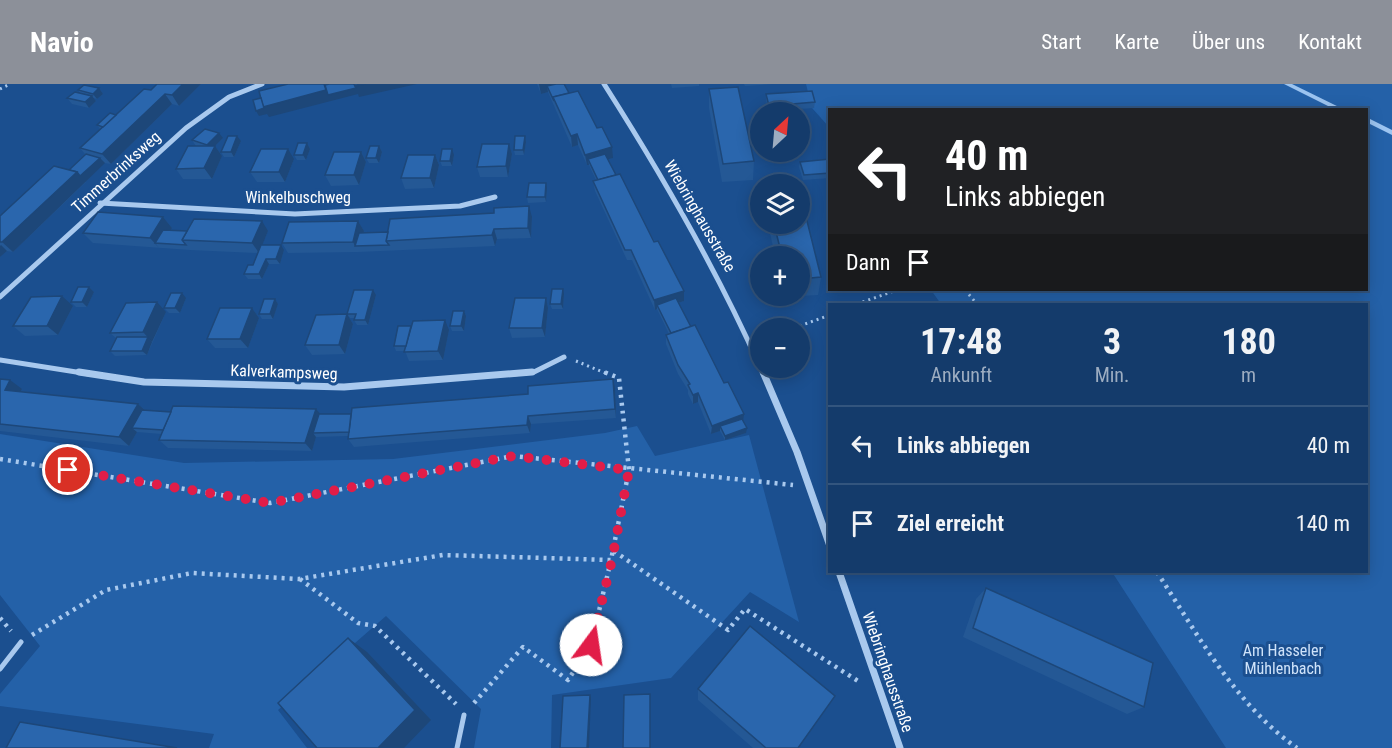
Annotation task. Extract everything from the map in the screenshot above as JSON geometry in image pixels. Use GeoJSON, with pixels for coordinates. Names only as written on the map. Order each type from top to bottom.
{"type":"FeatureCollection","features":[{"type":"Feature","properties":{"kind":"street","name":"Timmerbrinksweg"},"geometry":{"type":"LineString","coordinates":[[0,297],[100,203],[202,114],[238,90],[262,84]]}},
{"type":"Feature","properties":{"kind":"street","name":"Wiebringhausstraße"},"geometry":{"type":"LineString","coordinates":[[604,84],[658,169],[718,272],[750,343]]}},
{"type":"Feature","properties":{"kind":"street","name":"Winkelbuschweg"},"geometry":{"type":"LineString","coordinates":[[100,203],[296,214],[460,206],[495,197]]}},
{"type":"Feature","properties":{"kind":"street","name":"Kalverkampsweg"},"geometry":{"type":"LineString","coordinates":[[0,360],[144,382],[344,387],[534,372],[564,357]]}},
{"type":"Feature","properties":{"kind":"street","name":"Wiebringhausstraße"},"geometry":{"type":"LineString","coordinates":[[765,378],[828,540]]}},
{"type":"Feature","properties":{"kind":"street","name":"Wiebringhausstraße"},"geometry":{"type":"LineString","coordinates":[[839,573],[900,748]]}},
{"type":"Feature","properties":{"kind":"lane"},"geometry":{"type":"LineString","coordinates":[[0,669],[21,642]]}},
{"type":"Feature","properties":{"kind":"lane"},"geometry":{"type":"LineString","coordinates":[[457,748],[464,715]]}},
{"type":"Feature","properties":{"kind":"path"},"geometry":{"type":"LineString","coordinates":[[0,89],[10,84]]}},
{"type":"Feature","properties":{"kind":"path"},"geometry":{"type":"LineString","coordinates":[[860,303],[894,291]]}},
{"type":"Feature","properties":{"kind":"path"},"geometry":{"type":"LineString","coordinates":[[966,291],[976,303]]}},
{"type":"Feature","properties":{"kind":"path"},"geometry":{"type":"LineString","coordinates":[[810,322],[828,316]]}},
{"type":"Feature","properties":{"kind":"path"},"geometry":{"type":"LineString","coordinates":[[299,579],[358,622],[375,626],[464,715],[524,647],[568,680],[591,645],[614,551],[629,470],[619,378],[564,357]]}},
{"type":"Feature","properties":{"kind":"path"},"geometry":{"type":"LineString","coordinates":[[0,459],[270,503],[513,456],[629,470],[809,486]]}},
{"type":"Feature","properties":{"kind":"path"},"geometry":{"type":"LineString","coordinates":[[614,551],[728,630],[745,609],[882,696]]}},
{"type":"Feature","properties":{"kind":"path"},"geometry":{"type":"LineString","coordinates":[[0,618],[21,642],[106,590],[192,573],[299,579],[443,555],[612,560]]}},
{"type":"Feature","properties":{"kind":"path"},"geometry":{"type":"LineString","coordinates":[[1158,573],[1247,705],[1283,740],[1297,748]]}},
{"type":"Feature","properties":{"kind":"green space","name":"Am Hasseler Mühlenbach"},"geometry":{"type":"Polygon","coordinates":[[[806,84],[1392,84],[1392,748],[1226,748],[1113,573],[1368,573],[1368,303],[940,303],[932,291],[1368,291],[1368,108],[828,108],[828,126],[812,108],[806,84]]]}},
{"type":"Feature","properties":{"kind":"green space"},"geometry":{"type":"Polygon","coordinates":[[[637,426],[655,456],[749,435],[799,622],[750,592],[671,678],[552,695],[551,748],[474,748],[481,709],[386,616],[278,710],[307,748],[209,748],[214,734],[0,706],[0,694],[40,646],[0,595],[0,434],[184,463],[393,459],[605,433],[637,426]]]}},
{"type":"Feature","properties":{"kind":"building"},"geometry":{"type":"Polygon","coordinates":[[[157,84],[183,84],[172,95],[165,94],[102,154],[80,148],[144,89],[151,90],[157,84]]]}},
{"type":"Feature","properties":{"kind":"building"},"geometry":{"type":"Polygon","coordinates":[[[288,84],[324,84],[326,90],[263,107],[259,91],[288,84]]]}},
{"type":"Feature","properties":{"kind":"building"},"geometry":{"type":"Polygon","coordinates":[[[354,84],[356,88],[328,95],[325,85],[354,84]]]}},
{"type":"Feature","properties":{"kind":"building"},"geometry":{"type":"Polygon","coordinates":[[[564,84],[569,93],[553,97],[554,101],[547,86],[564,84]]]}},
{"type":"Feature","properties":{"kind":"building"},"geometry":{"type":"Polygon","coordinates":[[[84,85],[99,88],[93,94],[78,90],[84,85]]]}},
{"type":"Feature","properties":{"kind":"building"},"geometry":{"type":"Polygon","coordinates":[[[738,87],[750,142],[750,161],[723,164],[709,89],[738,87]]]}},
{"type":"Feature","properties":{"kind":"building"},"geometry":{"type":"Polygon","coordinates":[[[578,91],[597,128],[602,127],[612,147],[585,155],[577,134],[571,136],[553,97],[578,91]]]}},
{"type":"Feature","properties":{"kind":"building"},"geometry":{"type":"Polygon","coordinates":[[[812,91],[815,102],[768,102],[766,94],[812,91]]]}},
{"type":"Feature","properties":{"kind":"building"},"geometry":{"type":"Polygon","coordinates":[[[75,92],[92,96],[85,102],[67,98],[75,92]]]}},
{"type":"Feature","properties":{"kind":"building"},"geometry":{"type":"Polygon","coordinates":[[[261,98],[264,108],[256,111],[253,100],[261,98]]]}},
{"type":"Feature","properties":{"kind":"building"},"geometry":{"type":"Polygon","coordinates":[[[110,113],[116,115],[103,127],[97,125],[110,113]]]}},
{"type":"Feature","properties":{"kind":"building"},"geometry":{"type":"Polygon","coordinates":[[[205,129],[219,133],[207,145],[192,140],[205,129]]]}},
{"type":"Feature","properties":{"kind":"building"},"geometry":{"type":"Polygon","coordinates":[[[228,136],[237,136],[231,152],[221,152],[228,136]]]}},
{"type":"Feature","properties":{"kind":"building"},"geometry":{"type":"Polygon","coordinates":[[[515,136],[525,136],[523,150],[514,150],[515,136]]]}},
{"type":"Feature","properties":{"kind":"building"},"geometry":{"type":"Polygon","coordinates":[[[298,143],[307,143],[303,155],[294,155],[298,143]]]}},
{"type":"Feature","properties":{"kind":"building"},"geometry":{"type":"Polygon","coordinates":[[[482,144],[509,144],[506,166],[477,167],[482,144]]]}},
{"type":"Feature","properties":{"kind":"building"},"geometry":{"type":"Polygon","coordinates":[[[188,146],[215,146],[204,168],[176,169],[188,146]]]}},
{"type":"Feature","properties":{"kind":"building"},"geometry":{"type":"Polygon","coordinates":[[[370,146],[379,146],[376,158],[366,158],[370,146]]]}},
{"type":"Feature","properties":{"kind":"building"},"geometry":{"type":"Polygon","coordinates":[[[261,149],[288,149],[279,172],[250,172],[261,149]]]}},
{"type":"Feature","properties":{"kind":"building"},"geometry":{"type":"Polygon","coordinates":[[[442,149],[452,149],[450,161],[440,161],[442,149]]]}},
{"type":"Feature","properties":{"kind":"building"},"geometry":{"type":"Polygon","coordinates":[[[334,152],[361,152],[354,175],[325,175],[334,152]]]}},
{"type":"Feature","properties":{"kind":"building"},"geometry":{"type":"Polygon","coordinates":[[[86,154],[100,158],[80,176],[77,172],[69,170],[86,154]]]}},
{"type":"Feature","properties":{"kind":"building"},"geometry":{"type":"Polygon","coordinates":[[[605,154],[616,175],[598,180],[588,159],[605,154]]]}},
{"type":"Feature","properties":{"kind":"building"},"geometry":{"type":"Polygon","coordinates":[[[408,155],[435,155],[430,178],[401,178],[408,155]]]}},
{"type":"Feature","properties":{"kind":"building"},"geometry":{"type":"Polygon","coordinates":[[[828,159],[828,173],[804,174],[800,162],[828,159]]]}},
{"type":"Feature","properties":{"kind":"building"},"geometry":{"type":"Polygon","coordinates":[[[54,166],[77,172],[0,242],[0,216],[54,166]]]}},
{"type":"Feature","properties":{"kind":"building"},"geometry":{"type":"Polygon","coordinates":[[[620,174],[654,242],[658,241],[684,291],[654,300],[631,250],[625,250],[593,181],[620,174]]]}},
{"type":"Feature","properties":{"kind":"building"},"geometry":{"type":"Polygon","coordinates":[[[529,183],[546,183],[545,197],[527,197],[529,183]]]}},
{"type":"Feature","properties":{"kind":"building"},"geometry":{"type":"Polygon","coordinates":[[[529,206],[528,228],[494,229],[492,235],[386,241],[390,219],[494,213],[494,208],[529,206]]]}},
{"type":"Feature","properties":{"kind":"building"},"geometry":{"type":"Polygon","coordinates":[[[98,212],[163,217],[150,238],[83,233],[98,212]]]}},
{"type":"Feature","properties":{"kind":"building"},"geometry":{"type":"Polygon","coordinates":[[[194,219],[262,221],[252,243],[182,240],[194,219]]]}},
{"type":"Feature","properties":{"kind":"building"},"geometry":{"type":"Polygon","coordinates":[[[358,221],[353,242],[282,243],[289,222],[358,221]]]}},
{"type":"Feature","properties":{"kind":"building"},"geometry":{"type":"Polygon","coordinates":[[[163,230],[187,231],[182,240],[186,245],[155,243],[163,230]]]}},
{"type":"Feature","properties":{"kind":"building"},"geometry":{"type":"Polygon","coordinates":[[[388,232],[386,241],[389,245],[355,246],[359,233],[388,232]]]}},
{"type":"Feature","properties":{"kind":"building"},"geometry":{"type":"Polygon","coordinates":[[[810,233],[821,277],[810,278],[810,246],[780,246],[776,234],[810,233]]]}},
{"type":"Feature","properties":{"kind":"building"},"geometry":{"type":"Polygon","coordinates":[[[261,245],[281,245],[276,259],[266,259],[259,274],[244,274],[248,265],[253,265],[261,245]]]}},
{"type":"Feature","properties":{"kind":"building"},"geometry":{"type":"Polygon","coordinates":[[[78,287],[89,287],[82,302],[71,302],[78,287]]]}},
{"type":"Feature","properties":{"kind":"building"},"geometry":{"type":"Polygon","coordinates":[[[552,289],[563,289],[561,304],[550,304],[552,289]]]}},
{"type":"Feature","properties":{"kind":"building"},"geometry":{"type":"Polygon","coordinates":[[[354,290],[373,290],[365,320],[354,320],[356,314],[347,314],[354,290]]]}},
{"type":"Feature","properties":{"kind":"building"},"geometry":{"type":"Polygon","coordinates":[[[171,293],[182,293],[175,308],[164,308],[171,293]]]}},
{"type":"Feature","properties":{"kind":"building"},"geometry":{"type":"Polygon","coordinates":[[[62,296],[47,326],[13,326],[31,297],[62,296]]]}},
{"type":"Feature","properties":{"kind":"building"},"geometry":{"type":"Polygon","coordinates":[[[515,298],[546,298],[542,328],[509,328],[515,298]]]}},
{"type":"Feature","properties":{"kind":"building"},"geometry":{"type":"Polygon","coordinates":[[[676,298],[691,327],[671,333],[657,305],[676,298]]]}},
{"type":"Feature","properties":{"kind":"building"},"geometry":{"type":"Polygon","coordinates":[[[264,299],[275,299],[270,314],[259,314],[264,299]]]}},
{"type":"Feature","properties":{"kind":"building"},"geometry":{"type":"Polygon","coordinates":[[[157,302],[143,332],[110,333],[126,303],[157,302]]]}},
{"type":"Feature","properties":{"kind":"building"},"geometry":{"type":"Polygon","coordinates":[[[220,308],[252,308],[240,339],[207,339],[220,308]]]}},
{"type":"Feature","properties":{"kind":"building"},"geometry":{"type":"Polygon","coordinates":[[[453,311],[464,311],[461,326],[450,326],[453,311]]]}},
{"type":"Feature","properties":{"kind":"building"},"geometry":{"type":"Polygon","coordinates":[[[347,314],[339,345],[305,345],[316,315],[347,314]]]}},
{"type":"Feature","properties":{"kind":"building"},"geometry":{"type":"Polygon","coordinates":[[[445,320],[438,351],[404,352],[413,321],[445,320]]]}},
{"type":"Feature","properties":{"kind":"building"},"geometry":{"type":"Polygon","coordinates":[[[695,325],[724,383],[728,382],[744,414],[712,426],[698,393],[693,395],[666,335],[695,325]]]}},
{"type":"Feature","properties":{"kind":"building"},"geometry":{"type":"Polygon","coordinates":[[[398,326],[411,326],[406,346],[394,346],[398,326]]]}},
{"type":"Feature","properties":{"kind":"building"},"geometry":{"type":"Polygon","coordinates":[[[117,337],[148,337],[142,351],[110,351],[117,337]]]}},
{"type":"Feature","properties":{"kind":"building"},"geometry":{"type":"Polygon","coordinates":[[[0,379],[10,380],[5,390],[138,404],[119,437],[0,424],[0,379]]]}},
{"type":"Feature","properties":{"kind":"building"},"geometry":{"type":"Polygon","coordinates":[[[613,379],[615,409],[528,416],[527,425],[348,439],[352,408],[528,394],[528,386],[613,379]]]}},
{"type":"Feature","properties":{"kind":"building"},"geometry":{"type":"Polygon","coordinates":[[[173,406],[316,409],[305,443],[159,440],[173,406]]]}},
{"type":"Feature","properties":{"kind":"building"},"geometry":{"type":"Polygon","coordinates":[[[142,410],[171,412],[163,430],[132,428],[142,410]]]}},
{"type":"Feature","properties":{"kind":"building"},"geometry":{"type":"Polygon","coordinates":[[[319,414],[351,414],[349,432],[313,433],[319,414]]]}},
{"type":"Feature","properties":{"kind":"building"},"geometry":{"type":"Polygon","coordinates":[[[742,419],[747,428],[725,436],[720,426],[742,419]]]}},
{"type":"Feature","properties":{"kind":"building"},"geometry":{"type":"Polygon","coordinates":[[[986,588],[1153,663],[1144,707],[973,628],[986,588]]]}},
{"type":"Feature","properties":{"kind":"building"},"geometry":{"type":"Polygon","coordinates":[[[750,626],[835,696],[798,748],[766,748],[698,689],[750,626]]]}},
{"type":"Feature","properties":{"kind":"building"},"geometry":{"type":"Polygon","coordinates":[[[348,638],[415,710],[378,748],[317,748],[278,703],[348,638]]]}},
{"type":"Feature","properties":{"kind":"building"},"geometry":{"type":"Polygon","coordinates":[[[650,694],[650,748],[623,748],[624,695],[650,694]]]}},
{"type":"Feature","properties":{"kind":"building"},"geometry":{"type":"Polygon","coordinates":[[[590,695],[587,748],[560,748],[563,696],[590,695]]]}},
{"type":"Feature","properties":{"kind":"building"},"geometry":{"type":"Polygon","coordinates":[[[20,722],[177,748],[6,748],[20,722]]]}},
{"type":"Feature","properties":{"kind":"waterway"},"geometry":{"type":"LineString","coordinates":[[1287,84],[1338,108]]}},
{"type":"Feature","properties":{"kind":"waterway"},"geometry":{"type":"LineString","coordinates":[[1368,120],[1392,133]]}},
{"type":"Feature","properties":{"kind":"route"},"geometry":{"type":"LineString","coordinates":[[68,470],[270,503],[513,456],[629,470],[612,560],[591,645]]}}]}
